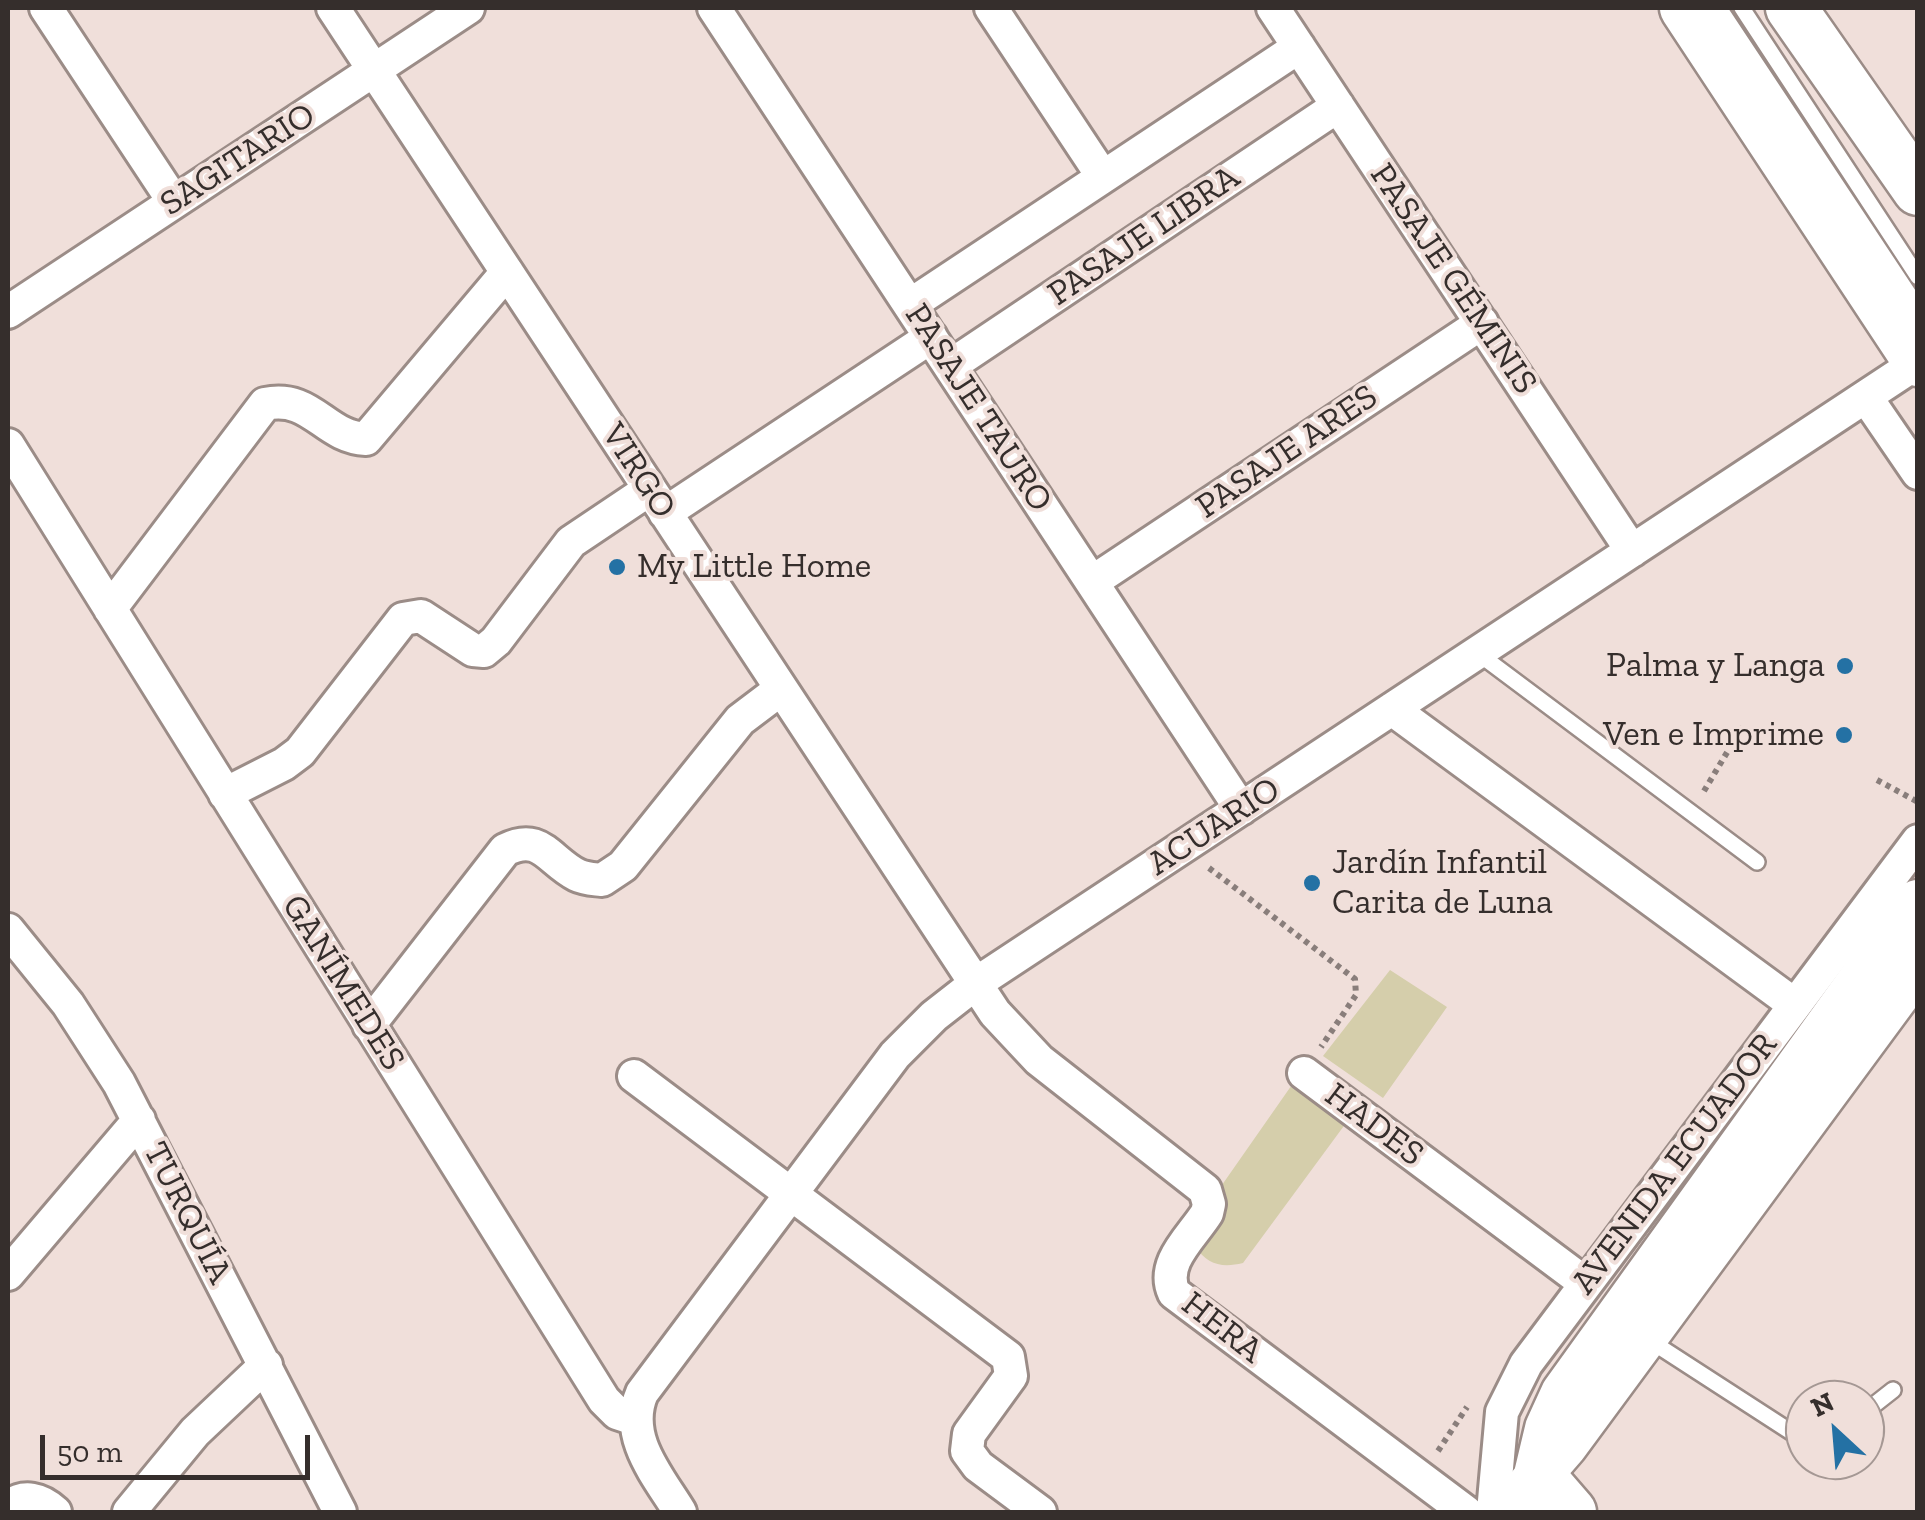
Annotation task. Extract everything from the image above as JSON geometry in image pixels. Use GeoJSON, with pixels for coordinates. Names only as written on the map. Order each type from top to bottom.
{"type":"FeatureCollection","features":[{"type":"Feature","properties":{"kind":"main road"},"geometry":{"type":"LineString","coordinates":[[1685,8],[1918,362]]}},
{"type":"Feature","properties":{"kind":"main road"},"geometry":{"type":"LineString","coordinates":[[1791,8],[1918,190]]}},
{"type":"Feature","properties":{"kind":"main road","name":"AVENIDA ECUADOR"},"geometry":{"type":"LineString","coordinates":[[1539,1474],[1550,1429],[1566,1394],[1918,905]]}},
{"type":"Feature","properties":{"kind":"main road","name":"AVENIDA ECUADOR"},"geometry":{"type":"LineString","coordinates":[[1507,1512],[1644,1337],[1918,966]]}},
{"type":"Feature","properties":{"kind":"main road"},"geometry":{"type":"LineString","coordinates":[[1539,1474],[1570,1512]]}},
{"type":"Feature","properties":{"kind":"street"},"geometry":{"type":"LineString","coordinates":[[46,8],[174,202]]}},
{"type":"Feature","properties":{"kind":"street","name":"VIRGO"},"geometry":{"type":"LineString","coordinates":[[334,8],[975,984]]}},
{"type":"Feature","properties":{"kind":"street","name":"SAGITARIO"},"geometry":{"type":"LineString","coordinates":[[8,312],[468,8]]}},
{"type":"Feature","properties":{"kind":"street","name":"PASAJE TAURO"},"geometry":{"type":"LineString","coordinates":[[714,8],[1241,809]]}},
{"type":"Feature","properties":{"kind":"street"},"geometry":{"type":"LineString","coordinates":[[992,8],[1103,177]]}},
{"type":"Feature","properties":{"kind":"street","name":"PASAJE GÉMINIS"},"geometry":{"type":"LineString","coordinates":[[1273,8],[1632,551]]}},
{"type":"Feature","properties":{"kind":"street","name":"PASAJE LIBRA"},"geometry":{"type":"LineString","coordinates":[[910,305],[1299,47]]}},
{"type":"Feature","properties":{"kind":"street","name":"PASAJE LIBRA"},"geometry":{"type":"LineString","coordinates":[[950,366],[1338,106]]}},
{"type":"Feature","properties":{"kind":"street"},"geometry":{"type":"LineString","coordinates":[[110,609],[266,404],[286,400],[303,406],[350,438],[366,439],[507,272]]}},
{"type":"Feature","properties":{"kind":"street","name":"PASAJE ARES"},"geometry":{"type":"LineString","coordinates":[[1092,582],[1482,322]]}},
{"type":"Feature","properties":{"kind":"street"},"geometry":{"type":"LineString","coordinates":[[225,794],[300,752],[403,619],[420,616],[473,650],[484,651],[496,641],[570,542],[658,501],[931,337]]}},
{"type":"Feature","properties":{"kind":"street","name":"ACUARIO"},"geometry":{"type":"LineString","coordinates":[[635,1419],[636,1406],[648,1382],[896,1055],[934,1016],[975,984],[1918,362]]}},
{"type":"Feature","properties":{"kind":"street"},"geometry":{"type":"LineString","coordinates":[[1866,397],[1918,473]]}},
{"type":"Feature","properties":{"kind":"street","name":"GANÍMEDES"},"geometry":{"type":"LineString","coordinates":[[8,444],[604,1400],[617,1413],[635,1419]]}},
{"type":"Feature","properties":{"kind":"street"},"geometry":{"type":"LineString","coordinates":[[369,1025],[504,850],[520,842],[536,844],[580,878],[602,880],[623,866],[740,720],[781,689]]}},
{"type":"Feature","properties":{"kind":"street"},"geometry":{"type":"LineString","coordinates":[[1392,709],[1795,1005]]}},
{"type":"Feature","properties":{"kind":"street","name":"AVENIDA ECUADOR"},"geometry":{"type":"LineString","coordinates":[[1493,1512],[1500,1428],[1510,1390],[1526,1364],[1918,841]]}},
{"type":"Feature","properties":{"kind":"street","name":"TURQUÍA"},"geometry":{"type":"LineString","coordinates":[[8,930],[68,1004],[119,1083],[340,1512]]}},
{"type":"Feature","properties":{"kind":"street","name":"HERA"},"geometry":{"type":"LineString","coordinates":[[975,984],[995,1013],[1039,1060],[1205,1190],[1210,1204],[1208,1213],[1172,1265],[1170,1284],[1174,1293],[1466,1512]]}},
{"type":"Feature","properties":{"kind":"street","name":"HADES"},"geometry":{"type":"LineString","coordinates":[[1304,1072],[1586,1283]]}},
{"type":"Feature","properties":{"kind":"street"},"geometry":{"type":"LineString","coordinates":[[634,1076],[1008,1357],[1011,1376],[970,1434],[967,1451],[978,1466],[1040,1512]]}},
{"type":"Feature","properties":{"kind":"street"},"geometry":{"type":"LineString","coordinates":[[8,1274],[139,1120]]}},
{"type":"Feature","properties":{"kind":"street"},"geometry":{"type":"LineString","coordinates":[[129,1512],[195,1432],[266,1366]]}},
{"type":"Feature","properties":{"kind":"street"},"geometry":{"type":"LineString","coordinates":[[635,1419],[643,1450],[680,1512]]}},
{"type":"Feature","properties":{"kind":"street"},"geometry":{"type":"LineString","coordinates":[[8,1508],[28,1498],[44,1502],[55,1512]]}},
{"type":"Feature","properties":{"kind":"lane"},"geometry":{"type":"LineString","coordinates":[[1719,8],[1918,308]]}},
{"type":"Feature","properties":{"kind":"lane"},"geometry":{"type":"LineString","coordinates":[[1742,8],[1918,277]]}},
{"type":"Feature","properties":{"kind":"lane"},"geometry":{"type":"LineString","coordinates":[[1479,654],[1756,862]]}},
{"type":"Feature","properties":{"kind":"lane"},"geometry":{"type":"LineString","coordinates":[[1644,1337],[1785,1428]]}},
{"type":"Feature","properties":{"kind":"lane"},"geometry":{"type":"LineString","coordinates":[[1885,1396],[1893,1390]]}},
{"type":"Feature","properties":{"kind":"path"},"geometry":{"type":"LineString","coordinates":[[1691,813],[1744,724]]}},
{"type":"Feature","properties":{"kind":"path"},"geometry":{"type":"LineString","coordinates":[[1877,780],[1918,802]]}},
{"type":"Feature","properties":{"kind":"path","name":"HADES"},"geometry":{"type":"LineString","coordinates":[[1208,868],[1350,974],[1358,984],[1356,995],[1304,1072]]}},
{"type":"Feature","properties":{"kind":"shaded area"},"geometry":{"type":"Polygon","coordinates":[[[1390,970],[1447,1007],[1383,1098],[1323,1056],[1390,970]]]}},
{"type":"Feature","properties":{"kind":"shaded area"},"geometry":{"type":"Polygon","coordinates":[[[1296,1079],[1349,1119],[1243,1263],[1222,1265],[1210,1261],[1195,1246],[1201,1215],[1296,1079]]]}},
{"type":"Feature","properties":{"kind":"place","name":"My Little Home"},"geometry":{"type":"Point","coordinates":[617,567]}},
{"type":"Feature","properties":{"kind":"place","name":"Palma y Langa"},"geometry":{"type":"Point","coordinates":[1845,666]}},
{"type":"Feature","properties":{"kind":"place","name":"Ven e Imprime"},"geometry":{"type":"Point","coordinates":[1844,735]}},
{"type":"Feature","properties":{"kind":"place","name":"Jardín Infantil Carita de Luna"},"geometry":{"type":"Point","coordinates":[1312,883]}}]}
